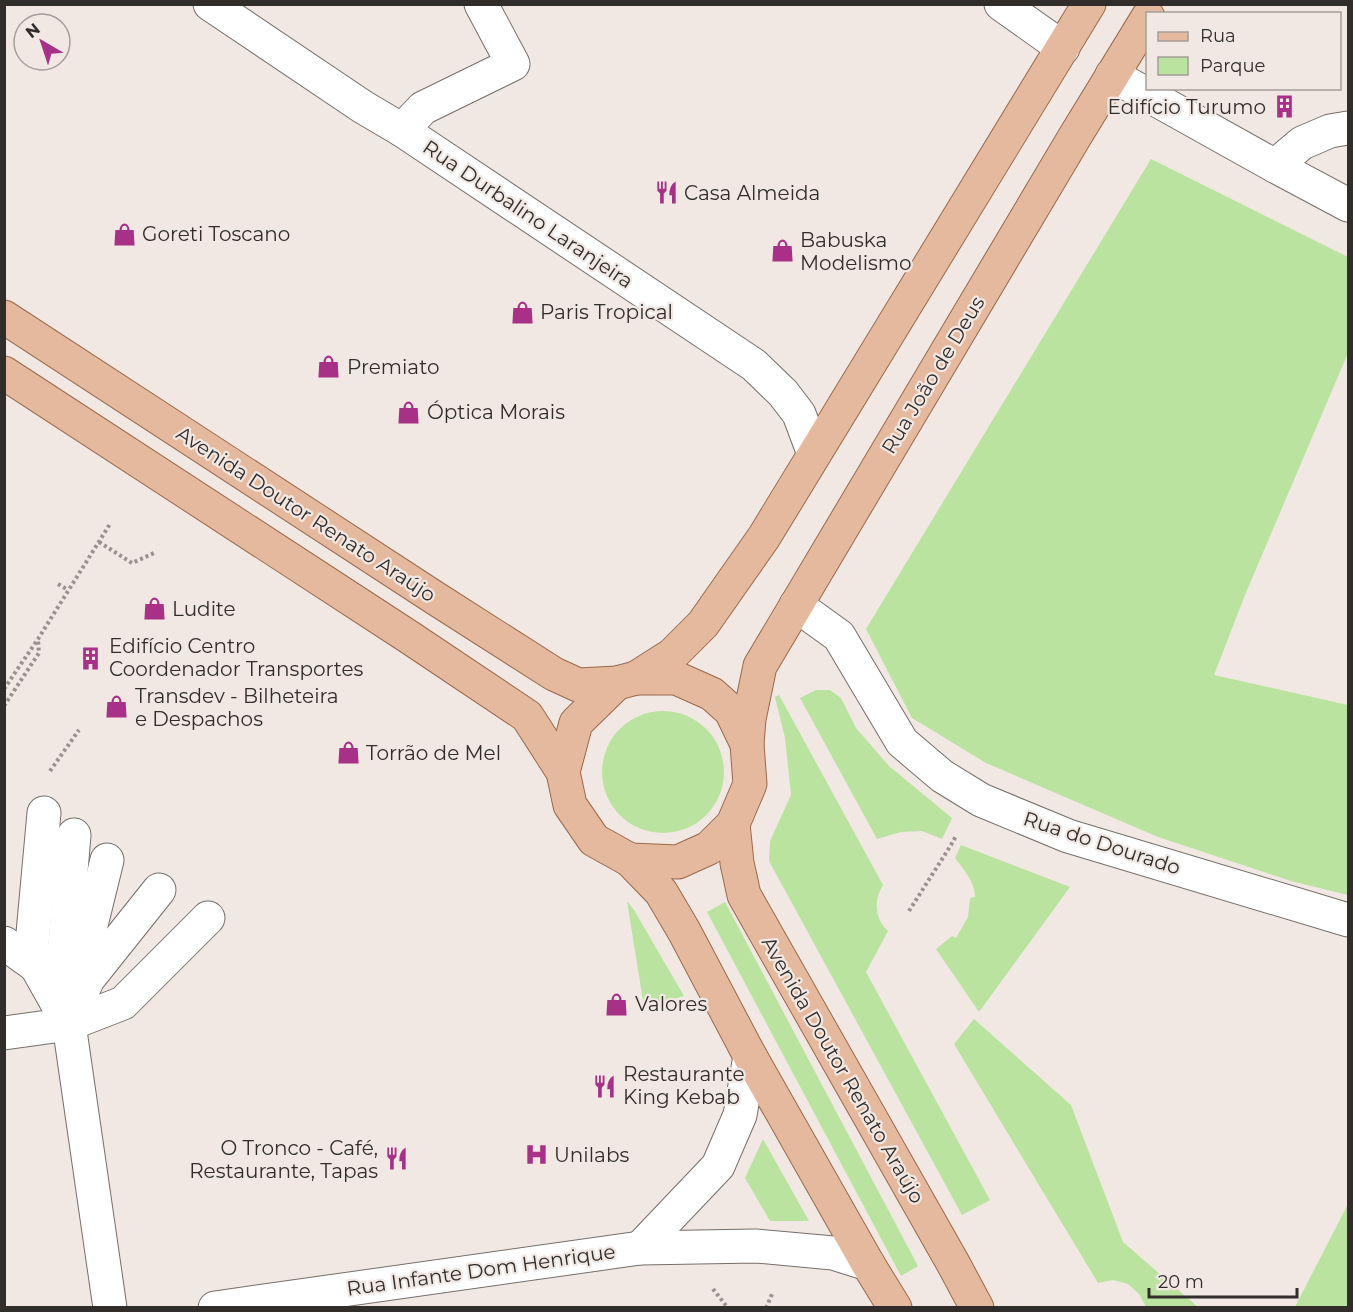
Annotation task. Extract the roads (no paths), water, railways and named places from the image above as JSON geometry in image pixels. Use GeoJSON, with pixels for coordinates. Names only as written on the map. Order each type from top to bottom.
{"type":"FeatureCollection","features":[{"type":"Feature","properties":{"kind":"main road"},"geometry":{"type":"LineString","coordinates":[[626,680],[672,655],[703,624],[764,537],[1089,4]]}},
{"type":"Feature","properties":{"kind":"main road","name":"Rua João de Deus"},"geometry":{"type":"LineString","coordinates":[[747,744],[748,719],[760,666],[1146,20]]}},
{"type":"Feature","properties":{"kind":"main road","name":"Avenida Doutor Renato Araújo"},"geometry":{"type":"LineString","coordinates":[[4,317],[554,674],[579,685],[676,678],[712,694],[731,711],[747,744],[750,784],[733,824],[709,848],[678,862],[630,860]]}},
{"type":"Feature","properties":{"kind":"main road","name":"Avenida Doutor Renato Araújo"},"geometry":{"type":"LineString","coordinates":[[4,373],[527,716],[563,772],[570,805],[594,840],[630,860],[661,892],[750,1056],[895,1308]]}},
{"type":"Feature","properties":{"kind":"main road","name":"Avenida Doutor Renato Araújo"},"geometry":{"type":"LineString","coordinates":[[563,772],[576,723],[626,680]]}},
{"type":"Feature","properties":{"kind":"main road","name":"Avenida Doutor Renato Araújo"},"geometry":{"type":"LineString","coordinates":[[733,824],[737,863],[744,895],[954,1265],[976,1308]]}},
{"type":"Feature","properties":{"kind":"street","name":"Rua Durbalino Laranjeira"},"geometry":{"type":"LineString","coordinates":[[210,4],[754,365],[783,393],[799,414],[814,454]]}},
{"type":"Feature","properties":{"kind":"street"},"geometry":{"type":"LineString","coordinates":[[402,130],[423,108],[513,64],[481,4]]}},
{"type":"Feature","properties":{"kind":"street"},"geometry":{"type":"LineString","coordinates":[[1001,4],[1063,48]]}},
{"type":"Feature","properties":{"kind":"street"},"geometry":{"type":"LineString","coordinates":[[1112,75],[1348,205]]}},
{"type":"Feature","properties":{"kind":"street"},"geometry":{"type":"LineString","coordinates":[[1275,166],[1302,143],[1330,130],[1348,128]]}},
{"type":"Feature","properties":{"kind":"street","name":"Rua do Dourado"},"geometry":{"type":"LineString","coordinates":[[796,605],[839,636],[902,742],[942,776],[981,800],[1068,836],[1348,920]]}},
{"type":"Feature","properties":{"kind":"street"},"geometry":{"type":"LineString","coordinates":[[44,813],[32,944],[36,966],[69,1024]]}},
{"type":"Feature","properties":{"kind":"street"},"geometry":{"type":"LineString","coordinates":[[74,835],[63,966],[69,1024],[110,1308]]}},
{"type":"Feature","properties":{"kind":"street"},"geometry":{"type":"LineString","coordinates":[[69,1024],[79,972],[107,860]]}},
{"type":"Feature","properties":{"kind":"street"},"geometry":{"type":"LineString","coordinates":[[69,1024],[88,979],[159,890]]}},
{"type":"Feature","properties":{"kind":"street"},"geometry":{"type":"LineString","coordinates":[[4,1033],[69,1024],[123,1003],[208,918]]}},
{"type":"Feature","properties":{"kind":"street"},"geometry":{"type":"LineString","coordinates":[[4,943],[36,966]]}},
{"type":"Feature","properties":{"kind":"street","name":"Rua Infante Dom Henrique"},"geometry":{"type":"LineString","coordinates":[[640,1248],[718,1166],[740,1115],[750,1056]]}},
{"type":"Feature","properties":{"kind":"street","name":"Rua Infante Dom Henrique"},"geometry":{"type":"LineString","coordinates":[[220,1307],[640,1248],[756,1246],[833,1253],[868,1264]]}},
{"type":"Feature","properties":{"kind":"place","name":"Edifício Turumo"},"geometry":{"type":"Point","coordinates":[1284,107]}},
{"type":"Feature","properties":{"kind":"place","name":"Casa Almeida"},"geometry":{"type":"Point","coordinates":[666,193]}},
{"type":"Feature","properties":{"kind":"place","name":"Goreti Toscano"},"geometry":{"type":"Point","coordinates":[124,234]}},
{"type":"Feature","properties":{"kind":"place","name":"Babuska Modelismo"},"geometry":{"type":"Point","coordinates":[782,251]}},
{"type":"Feature","properties":{"kind":"place","name":"Paris Tropical"},"geometry":{"type":"Point","coordinates":[522,312]}},
{"type":"Feature","properties":{"kind":"place","name":"Premiato"},"geometry":{"type":"Point","coordinates":[329,367]}},
{"type":"Feature","properties":{"kind":"place","name":"Óptica Morais"},"geometry":{"type":"Point","coordinates":[409,412]}},
{"type":"Feature","properties":{"kind":"place","name":"Ludite"},"geometry":{"type":"Point","coordinates":[154,609]}},
{"type":"Feature","properties":{"kind":"place","name":"Edifício Centro Coordenador Transportes"},"geometry":{"type":"Point","coordinates":[91,658]}},
{"type":"Feature","properties":{"kind":"place","name":"Transdev - Bilheteira e Despachos"},"geometry":{"type":"Point","coordinates":[117,707]}},
{"type":"Feature","properties":{"kind":"place","name":"Torrão de Mel"},"geometry":{"type":"Point","coordinates":[348,753]}},
{"type":"Feature","properties":{"kind":"place","name":"Valores"},"geometry":{"type":"Point","coordinates":[617,1004]}},
{"type":"Feature","properties":{"kind":"place","name":"Restaurante King Kebab"},"geometry":{"type":"Point","coordinates":[605,1086]}},
{"type":"Feature","properties":{"kind":"place","name":"Unilabs"},"geometry":{"type":"Point","coordinates":[536,1155]}},
{"type":"Feature","properties":{"kind":"place","name":"O Tronco - Café, Restaurante, Tapas"},"geometry":{"type":"Point","coordinates":[396,1159]}}]}
